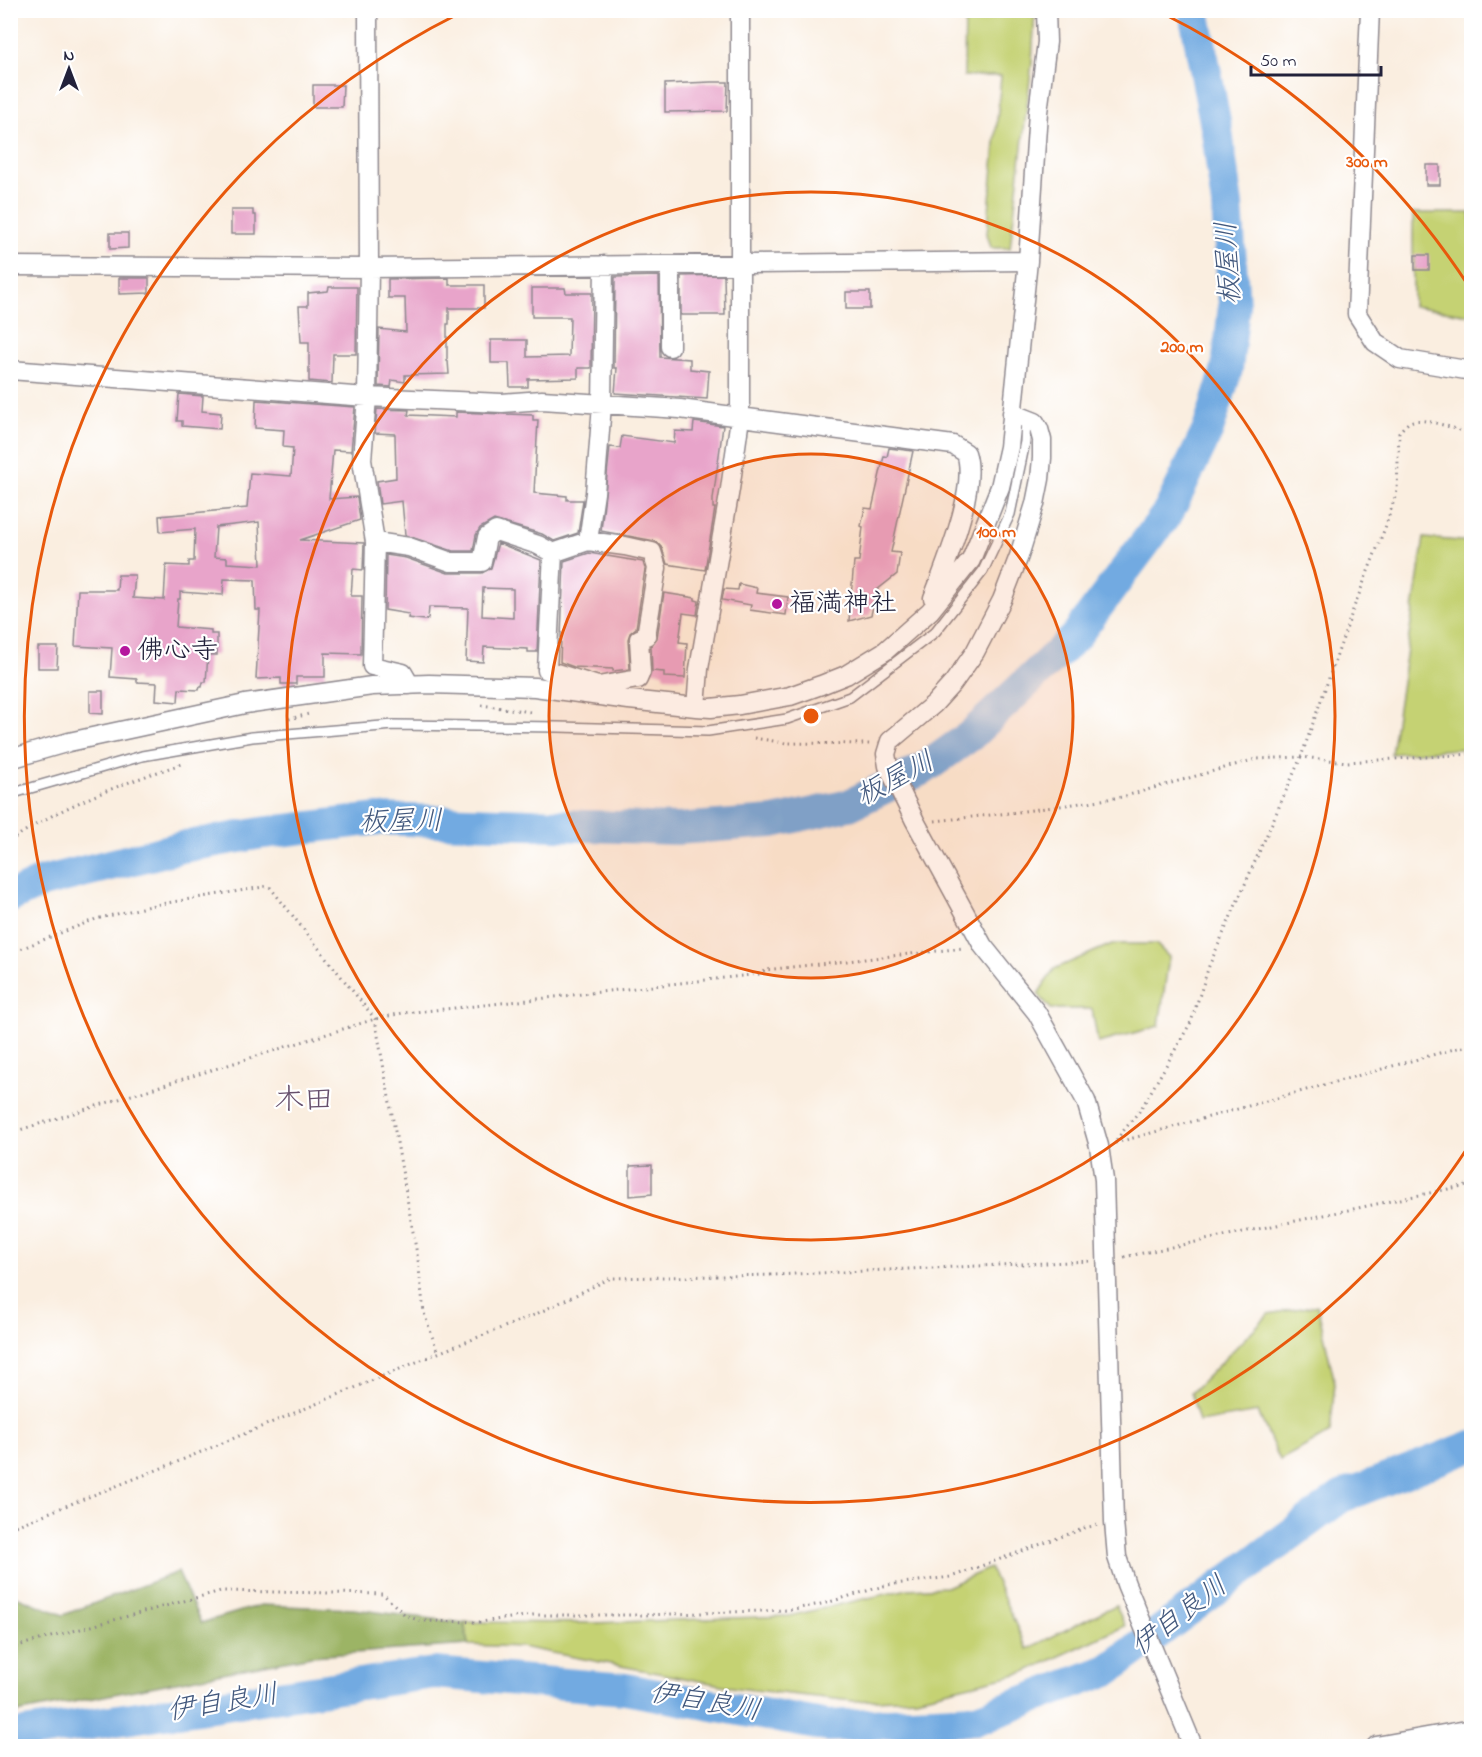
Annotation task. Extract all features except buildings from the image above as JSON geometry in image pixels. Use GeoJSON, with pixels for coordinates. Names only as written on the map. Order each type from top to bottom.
{"type":"FeatureCollection","features":[{"type":"Feature","properties":{"kind":"street"},"geometry":{"type":"LineString","coordinates":[[368,10],[369,268],[367,397],[362,460],[375,542],[372,666],[403,673],[410,685]]}},
{"type":"Feature","properties":{"kind":"street"},"geometry":{"type":"LineString","coordinates":[[696,706],[699,669],[740,418],[740,10]]}},
{"type":"Feature","properties":{"kind":"street"},"geometry":{"type":"LineString","coordinates":[[10,759],[58,745],[245,704],[372,686],[535,687],[598,691],[711,708],[740,705],[790,696],[846,675],[885,651],[930,611],[971,560],[1000,487],[1019,415],[1038,112],[1047,42],[1046,10]]}},
{"type":"Feature","properties":{"kind":"street"},"geometry":{"type":"LineString","coordinates":[[1370,10],[1357,314],[1375,342],[1400,359],[1472,371]]}},
{"type":"Feature","properties":{"kind":"street"},"geometry":{"type":"LineString","coordinates":[[10,266],[369,268],[1028,261]]}},
{"type":"Feature","properties":{"kind":"street"},"geometry":{"type":"LineString","coordinates":[[670,264],[670,347]]}},
{"type":"Feature","properties":{"kind":"street"},"geometry":{"type":"LineString","coordinates":[[588,541],[595,493],[602,405],[604,265]]}},
{"type":"Feature","properties":{"kind":"street"},"geometry":{"type":"LineString","coordinates":[[10,370],[367,397],[502,403],[542,400],[680,409],[953,445],[966,453],[970,465],[960,528],[930,611]]}},
{"type":"Feature","properties":{"kind":"street"},"geometry":{"type":"LineString","coordinates":[[1019,415],[1035,422],[1042,440],[1040,479],[1019,556],[1002,600],[975,652],[953,683],[934,704],[890,741],[887,748],[888,766],[982,946],[1037,1013],[1086,1101],[1099,1146],[1104,1180],[1114,1522],[1118,1557],[1126,1584],[1184,1729],[1193,1746]]}},
{"type":"Feature","properties":{"kind":"street"},"geometry":{"type":"LineString","coordinates":[[375,542],[409,547],[451,562],[483,562],[487,537],[496,531],[538,545],[553,553],[588,541],[652,552],[657,568],[646,636],[639,639],[640,672],[638,679],[598,691],[548,670],[553,553]]}},
{"type":"Feature","properties":{"kind":"street"},"geometry":{"type":"LineString","coordinates":[[1376,1746],[1472,1729]]}},
{"type":"Feature","properties":{"kind":"lane"},"geometry":{"type":"LineString","coordinates":[[10,794],[142,756],[252,736],[394,725],[708,731],[787,719],[850,697],[935,632],[983,571],[1010,514],[1025,442],[1019,415]]}},
{"type":"Feature","properties":{"kind":"path"},"geometry":{"type":"LineString","coordinates":[[1472,434],[1430,422],[1416,421],[1409,423],[1399,432],[1397,491],[1301,757],[1209,966],[1191,1022],[1140,1109],[1113,1143],[1472,1044]]}},
{"type":"Feature","properties":{"kind":"path"},"geometry":{"type":"LineString","coordinates":[[480,705],[538,713],[558,727]]}},
{"type":"Feature","properties":{"kind":"path"},"geometry":{"type":"LineString","coordinates":[[752,738],[786,744],[868,745],[890,741]]}},
{"type":"Feature","properties":{"kind":"path"},"geometry":{"type":"LineString","coordinates":[[912,814],[1018,812],[1122,797],[1256,759],[1301,757],[1347,762],[1472,754]]}},
{"type":"Feature","properties":{"kind":"path"},"geometry":{"type":"LineString","coordinates":[[10,953],[96,920],[154,905],[269,886],[375,1019],[418,1260],[424,1313],[438,1353]]}},
{"type":"Feature","properties":{"kind":"path"},"geometry":{"type":"LineString","coordinates":[[10,1133],[375,1019],[403,1013],[760,974],[765,970],[911,952],[982,946]]}},
{"type":"Feature","properties":{"kind":"path"},"geometry":{"type":"LineString","coordinates":[[10,1528],[532,1316],[610,1278],[774,1275],[1107,1261],[1472,1184]]}},
{"type":"Feature","properties":{"kind":"path"},"geometry":{"type":"LineString","coordinates":[[10,1648],[221,1591],[384,1594],[405,1615],[420,1621],[480,1622],[533,1615],[643,1615],[789,1610],[826,1604],[887,1585],[951,1577],[1088,1527],[1114,1522]]}},
{"type":"Feature","properties":{"kind":"green space"},"geometry":{"type":"Polygon","coordinates":[[[965,11],[1035,11],[1032,63],[1010,248],[991,248],[987,234],[1001,76],[964,76],[965,11]]]}},
{"type":"Feature","properties":{"kind":"green space"},"geometry":{"type":"Polygon","coordinates":[[[1413,213],[1471,213],[1471,315],[1413,306],[1413,213]]]}},
{"type":"Feature","properties":{"kind":"green space"},"geometry":{"type":"Polygon","coordinates":[[[1424,538],[1471,542],[1471,748],[1391,754],[1424,538]]]}},
{"type":"Feature","properties":{"kind":"green space"},"geometry":{"type":"Polygon","coordinates":[[[1112,944],[1156,944],[1169,957],[1159,1026],[1098,1043],[1092,1009],[1051,1009],[1038,994],[1054,969],[1112,944]]]}},
{"type":"Feature","properties":{"kind":"green space"},"geometry":{"type":"Polygon","coordinates":[[[1317,1305],[1335,1383],[1330,1433],[1280,1460],[1258,1412],[1199,1422],[1191,1393],[1269,1314],[1317,1305]]]}},
{"type":"Feature","properties":{"kind":"green space"},"geometry":{"type":"Polygon","coordinates":[[[990,1568],[1027,1649],[1116,1605],[1125,1626],[1025,1672],[916,1698],[853,1701],[737,1688],[521,1647],[468,1645],[464,1622],[593,1623],[789,1616],[908,1589],[946,1587],[990,1568]]]}},
{"type":"Feature","properties":{"kind":"green space"},"geometry":{"type":"Polygon","coordinates":[[[178,1572],[201,1623],[261,1605],[354,1609],[464,1623],[468,1645],[311,1656],[11,1714],[11,1594],[63,1615],[178,1572]]]}},
{"type":"Feature","properties":{"kind":"waterway","name":"板屋川"},"geometry":{"type":"LineString","coordinates":[[10,897],[42,882],[182,847],[262,833],[378,819],[677,829],[773,822],[849,805],[925,768],[970,736],[1075,637],[1169,511],[1208,430],[1227,369],[1234,305],[1227,205],[1217,132],[1194,10]]}},
{"type":"Feature","properties":{"kind":"waterway","name":"伊自良川"},"geometry":{"type":"LineString","coordinates":[[10,1736],[434,1673],[625,1689],[828,1726],[977,1719],[1108,1670],[1341,1497],[1472,1446]]}},
{"type":"Feature","properties":{"kind":"place","name":"福満神社"},"geometry":{"type":"Point","coordinates":[777,604]}},
{"type":"Feature","properties":{"kind":"place","name":"佛心寺"},"geometry":{"type":"Point","coordinates":[125,651]}},
{"type":"Feature","properties":{"kind":"district","name":"木田"},"geometry":{"type":"Point","coordinates":[304,1102]}}]}
